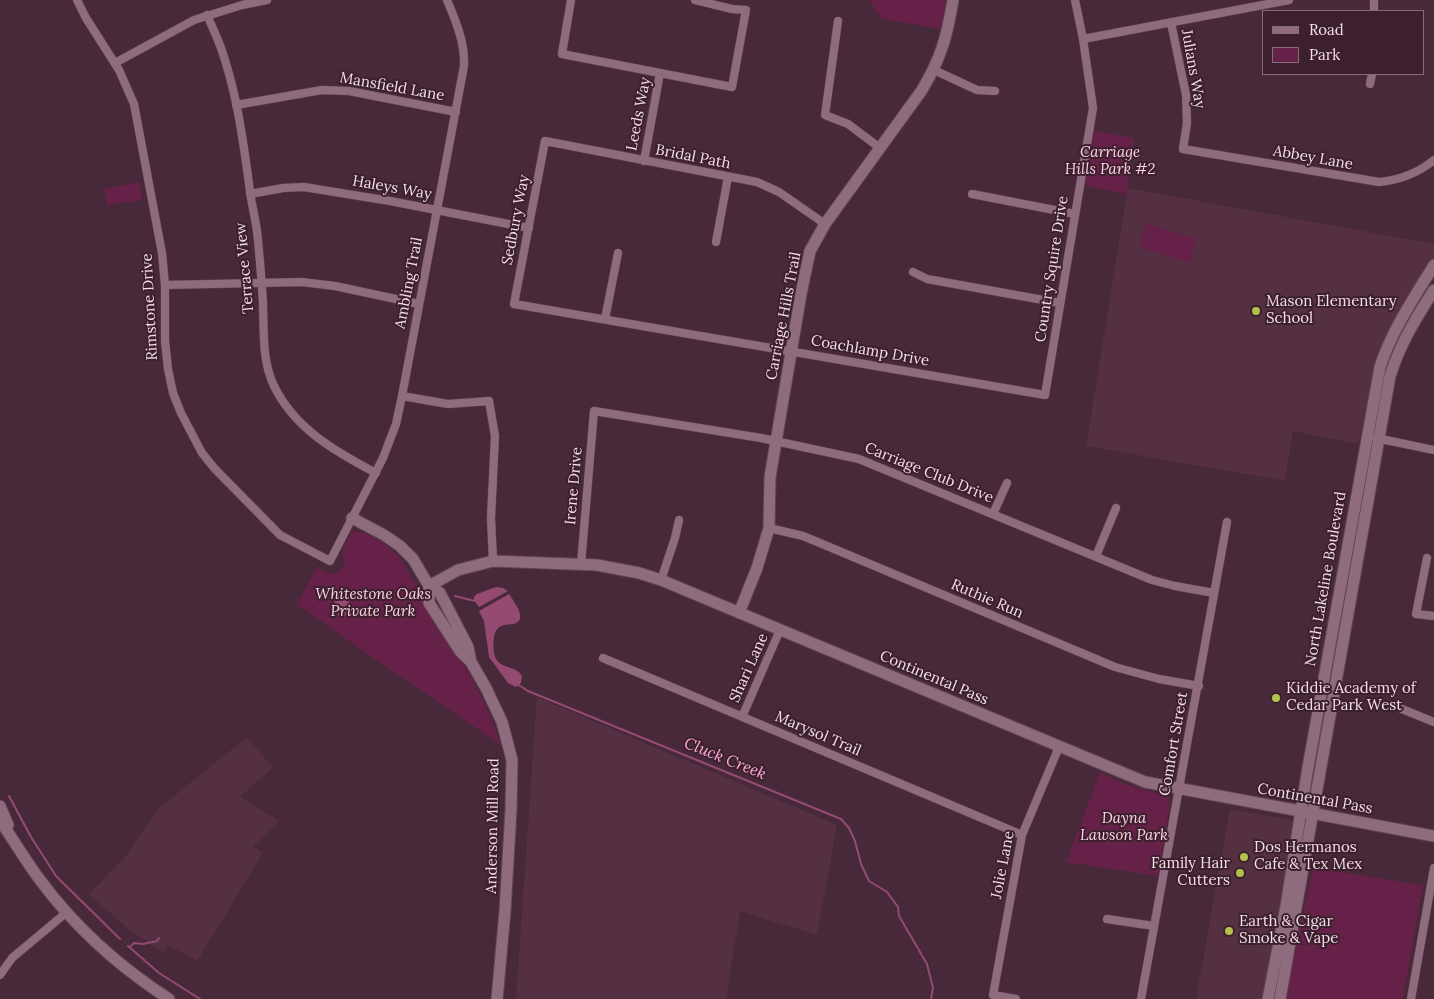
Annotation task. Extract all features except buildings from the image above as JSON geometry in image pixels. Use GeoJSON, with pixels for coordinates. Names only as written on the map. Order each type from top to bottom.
{"type":"FeatureCollection","features":[{"type":"Feature","properties":{"kind":"street","name":"Rimstone Drive"},"geometry":{"type":"LineString","coordinates":[[77,0],[86,18],[115,63],[134,104],[162,253],[166,285],[165,341],[168,369],[173,393],[181,413],[202,453],[215,469],[280,535],[330,561]]}},
{"type":"Feature","properties":{"kind":"street"},"geometry":{"type":"LineString","coordinates":[[115,63],[152,41],[207,15],[242,4],[267,0]]}},
{"type":"Feature","properties":{"kind":"street","name":"Ambling Trail"},"geometry":{"type":"LineString","coordinates":[[330,561],[376,473],[396,424],[402,396],[456,112],[464,54],[461,34],[447,0]]}},
{"type":"Feature","properties":{"kind":"street"},"geometry":{"type":"LineString","coordinates":[[571,0],[562,54],[732,87],[746,10],[732,9],[695,0]]}},
{"type":"Feature","properties":{"kind":"street","name":"Carriage Hills Trail"},"geometry":{"type":"LineString","coordinates":[[739,613],[757,568],[768,528],[770,477],[810,251],[825,224],[922,90],[934,70],[948,32],[953,0]]}},
{"type":"Feature","properties":{"kind":"street","name":"Country Squire Drive"},"geometry":{"type":"LineString","coordinates":[[1045,395],[1093,108],[1074,0]]}},
{"type":"Feature","properties":{"kind":"street"},"geometry":{"type":"LineString","coordinates":[[1082,39],[1286,1]]}},
{"type":"Feature","properties":{"kind":"street","name":"Terrace View"},"geometry":{"type":"LineString","coordinates":[[207,15],[224,57],[236,106],[258,237],[262,282],[264,351],[267,368],[280,396],[298,420],[326,445],[376,473]]}},
{"type":"Feature","properties":{"kind":"street"},"geometry":{"type":"LineString","coordinates":[[838,21],[825,115],[848,124],[880,148]]}},
{"type":"Feature","properties":{"kind":"street","name":"Julians Way"},"geometry":{"type":"LineString","coordinates":[[1171,23],[1186,95],[1187,123],[1183,149]]}},
{"type":"Feature","properties":{"kind":"street"},"geometry":{"type":"LineString","coordinates":[[934,70],[977,90],[995,91]]}},
{"type":"Feature","properties":{"kind":"street","name":"Leeds Way"},"geometry":{"type":"LineString","coordinates":[[644,161],[660,73]]}},
{"type":"Feature","properties":{"kind":"street"},"geometry":{"type":"LineString","coordinates":[[1370,84],[1372,75]]}},
{"type":"Feature","properties":{"kind":"street","name":"Mansfield Lane"},"geometry":{"type":"LineString","coordinates":[[236,106],[322,90],[349,91],[456,112]]}},
{"type":"Feature","properties":{"kind":"street","name":"Bridal Path"},"geometry":{"type":"LineString","coordinates":[[545,142],[757,182],[780,192],[825,224]]}},
{"type":"Feature","properties":{"kind":"street","name":"Sedbury Way"},"geometry":{"type":"LineString","coordinates":[[514,304],[545,142]]}},
{"type":"Feature","properties":{"kind":"street","name":"Abbey Lane"},"geometry":{"type":"LineString","coordinates":[[1183,149],[1379,182],[1405,178],[1434,160]]}},
{"type":"Feature","properties":{"kind":"street"},"geometry":{"type":"LineString","coordinates":[[716,242],[728,178]]}},
{"type":"Feature","properties":{"kind":"street","name":"Haleys Way"},"geometry":{"type":"LineString","coordinates":[[250,194],[283,188],[304,187],[529,228]]}},
{"type":"Feature","properties":{"kind":"street"},"geometry":{"type":"LineString","coordinates":[[972,194],[1075,214]]}},
{"type":"Feature","properties":{"kind":"street"},"geometry":{"type":"LineString","coordinates":[[605,319],[618,253]]}},
{"type":"Feature","properties":{"kind":"street","name":"North Lakeline Boulevard"},"geometry":{"type":"LineString","coordinates":[[1280,999],[1306,813],[1376,384],[1386,348],[1401,319],[1434,265]]}},
{"type":"Feature","properties":{"kind":"street"},"geometry":{"type":"LineString","coordinates":[[912,272],[926,279],[1060,304]]}},
{"type":"Feature","properties":{"kind":"street"},"geometry":{"type":"LineString","coordinates":[[166,285],[302,282],[335,286],[419,304]]}},
{"type":"Feature","properties":{"kind":"street","name":"North Lakeline Boulevard"},"geometry":{"type":"LineString","coordinates":[[1268,999],[1306,813],[1390,376],[1408,331],[1434,290]]}},
{"type":"Feature","properties":{"kind":"street","name":"Coachlamp Drive"},"geometry":{"type":"LineString","coordinates":[[514,304],[1045,395]]}},
{"type":"Feature","properties":{"kind":"street"},"geometry":{"type":"LineString","coordinates":[[402,396],[448,404],[489,401],[495,436],[491,518],[494,561]]}},
{"type":"Feature","properties":{"kind":"street","name":"Carriage Club Drive"},"geometry":{"type":"LineString","coordinates":[[594,411],[777,442],[859,459],[1152,580],[1214,593]]}},
{"type":"Feature","properties":{"kind":"street","name":"Irene Drive"},"geometry":{"type":"LineString","coordinates":[[581,564],[594,411]]}},
{"type":"Feature","properties":{"kind":"street"},"geometry":{"type":"LineString","coordinates":[[1367,436],[1434,450]]}},
{"type":"Feature","properties":{"kind":"street"},"geometry":{"type":"LineString","coordinates":[[993,514],[1007,484]]}},
{"type":"Feature","properties":{"kind":"street"},"geometry":{"type":"LineString","coordinates":[[1096,556],[1116,508]]}},
{"type":"Feature","properties":{"kind":"street","name":"Anderson Mill Road"},"geometry":{"type":"LineString","coordinates":[[352,518],[384,535],[400,546],[413,559],[429,586],[429,603],[460,651],[471,662],[502,722],[512,760],[506,911],[497,999]]}},
{"type":"Feature","properties":{"kind":"street"},"geometry":{"type":"LineString","coordinates":[[661,580],[679,520]]}},
{"type":"Feature","properties":{"kind":"street","name":"Comfort Street"},"geometry":{"type":"LineString","coordinates":[[1141,999],[1199,686],[1227,522]]}},
{"type":"Feature","properties":{"kind":"street","name":"Ruthie Run"},"geometry":{"type":"LineString","coordinates":[[768,528],[803,536],[1115,667],[1159,679],[1199,686]]}},
{"type":"Feature","properties":{"kind":"street"},"geometry":{"type":"LineString","coordinates":[[1427,558],[1416,614],[1434,616]]}},
{"type":"Feature","properties":{"kind":"street","name":"Continental Pass"},"geometry":{"type":"LineString","coordinates":[[429,586],[458,570],[494,561],[581,564],[618,568],[661,580],[1145,782],[1434,836]]}},
{"type":"Feature","properties":{"kind":"street","name":"Shari Lane"},"geometry":{"type":"LineString","coordinates":[[742,717],[780,630]]}},
{"type":"Feature","properties":{"kind":"street","name":"Marysol Trail"},"geometry":{"type":"LineString","coordinates":[[603,658],[1022,835]]}},
{"type":"Feature","properties":{"kind":"street"},"geometry":{"type":"LineString","coordinates":[[1402,709],[1434,722]]}},
{"type":"Feature","properties":{"kind":"street","name":"Jolie Lane"},"geometry":{"type":"LineString","coordinates":[[1016,999],[993,995],[1022,835],[1059,747]]}},
{"type":"Feature","properties":{"kind":"street"},"geometry":{"type":"LineString","coordinates":[[0,806],[16,843]]}},
{"type":"Feature","properties":{"kind":"street"},"geometry":{"type":"LineString","coordinates":[[0,820],[41,881],[66,912],[132,973],[169,999]]}},
{"type":"Feature","properties":{"kind":"street"},"geometry":{"type":"LineString","coordinates":[[1411,999],[1434,868]]}},
{"type":"Feature","properties":{"kind":"street"},"geometry":{"type":"LineString","coordinates":[[0,974],[12,958],[66,912]]}},
{"type":"Feature","properties":{"kind":"street"},"geometry":{"type":"LineString","coordinates":[[1107,919],[1154,926]]}},
{"type":"Feature","properties":{"kind":"shaded area","name":"Mason Elementary School"},"geometry":{"type":"Polygon","coordinates":[[[1128,188],[1434,244],[1434,257],[1376,365],[1358,444],[1293,431],[1285,481],[1086,446],[1128,188]]]}},
{"type":"Feature","properties":{"kind":"shaded area"},"geometry":{"type":"Polygon","coordinates":[[[496,587],[508,591],[479,607],[474,597],[496,587]]]}},
{"type":"Feature","properties":{"kind":"shaded area"},"geometry":{"type":"Polygon","coordinates":[[[509,594],[515,603],[520,619],[514,624],[499,627],[494,637],[494,650],[495,657],[501,664],[516,670],[522,676],[521,683],[516,687],[508,683],[489,657],[484,621],[479,611],[509,594]]]}},
{"type":"Feature","properties":{"kind":"shaded area"},"geometry":{"type":"Polygon","coordinates":[[[344,598],[352,608],[347,615],[340,617],[338,615],[339,609],[334,604],[335,601],[340,601],[344,598]]]}},
{"type":"Feature","properties":{"kind":"shaded area"},"geometry":{"type":"Polygon","coordinates":[[[537,697],[837,825],[817,935],[740,911],[726,999],[516,999],[537,697]]]}},
{"type":"Feature","properties":{"kind":"shaded area"},"geometry":{"type":"Polygon","coordinates":[[[246,738],[273,767],[240,797],[279,821],[253,847],[263,853],[197,961],[168,945],[164,953],[127,928],[89,894],[125,857],[159,808],[246,738]]]}},
{"type":"Feature","properties":{"kind":"shaded area"},"geometry":{"type":"Polygon","coordinates":[[[1230,809],[1295,821],[1264,999],[1196,999],[1230,809]]]}},
{"type":"Feature","properties":{"kind":"green space"},"geometry":{"type":"Polygon","coordinates":[[[869,0],[946,0],[942,29],[882,19],[869,0]]]}},
{"type":"Feature","properties":{"kind":"green space","name":"Carriage Hills Park #2"},"geometry":{"type":"Polygon","coordinates":[[[1094,131],[1134,138],[1127,194],[1085,186],[1094,131]]]}},
{"type":"Feature","properties":{"kind":"green space"},"geometry":{"type":"Polygon","coordinates":[[[140,182],[142,200],[107,205],[104,189],[140,182]]]}},
{"type":"Feature","properties":{"kind":"green space"},"geometry":{"type":"Polygon","coordinates":[[[1146,223],[1197,239],[1190,263],[1139,247],[1146,223]]]}},
{"type":"Feature","properties":{"kind":"green space","name":"Whitestone Oaks Private Park"},"geometry":{"type":"Polygon","coordinates":[[[356,531],[367,534],[384,544],[403,563],[471,676],[488,710],[501,745],[297,604],[318,566],[328,573],[340,571],[344,563],[342,551],[351,533],[356,531]]]}},
{"type":"Feature","properties":{"kind":"green space","name":"Dayna Lawson Park"},"geometry":{"type":"Polygon","coordinates":[[[1100,772],[1125,784],[1167,796],[1170,804],[1158,876],[1066,862],[1100,772]]]}},
{"type":"Feature","properties":{"kind":"green space"},"geometry":{"type":"Polygon","coordinates":[[[1313,868],[1423,885],[1403,999],[1284,999],[1313,868]]]}},
{"type":"Feature","properties":{"kind":"waterway","name":"Cluck Creek"},"geometry":{"type":"LineString","coordinates":[[455,596],[475,601]]}},
{"type":"Feature","properties":{"kind":"waterway","name":"Cluck Creek"},"geometry":{"type":"LineString","coordinates":[[517,684],[528,691],[841,819],[849,828],[855,841],[861,864],[869,881],[887,892],[898,907],[899,916],[927,964],[933,988],[931,999]]}},
{"type":"Feature","properties":{"kind":"waterway"},"geometry":{"type":"LineString","coordinates":[[9,796],[31,837],[56,876],[120,939]]}},
{"type":"Feature","properties":{"kind":"waterway"},"geometry":{"type":"LineString","coordinates":[[130,947],[134,943],[143,944],[157,941],[159,938]]}},
{"type":"Feature","properties":{"kind":"waterway"},"geometry":{"type":"LineString","coordinates":[[128,946],[159,973],[200,999]]}},
{"type":"Feature","properties":{"kind":"place","name":"Mason Elementary School"},"geometry":{"type":"Point","coordinates":[1256,311]}},
{"type":"Feature","properties":{"kind":"place","name":"Kiddie Academy of Cedar Park West"},"geometry":{"type":"Point","coordinates":[1276,698]}},
{"type":"Feature","properties":{"kind":"place","name":"Dos Hermanos Cafe & Tex Mex"},"geometry":{"type":"Point","coordinates":[1244,857]}},
{"type":"Feature","properties":{"kind":"place","name":"Family Hair Cutters"},"geometry":{"type":"Point","coordinates":[1240,873]}},
{"type":"Feature","properties":{"kind":"place","name":"Earth & Cigar Smoke & Vape"},"geometry":{"type":"Point","coordinates":[1229,931]}}]}
